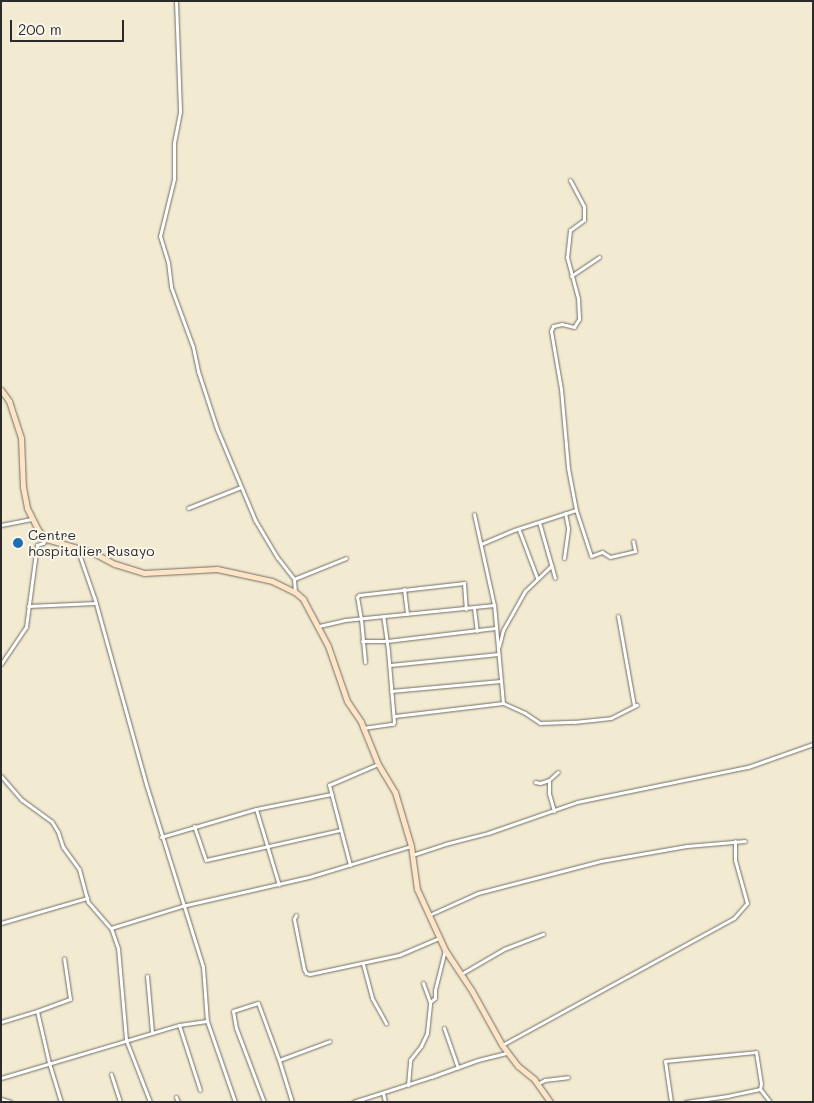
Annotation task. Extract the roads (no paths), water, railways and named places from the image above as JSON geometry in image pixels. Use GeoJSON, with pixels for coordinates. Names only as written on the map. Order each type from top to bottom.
{"type":"FeatureCollection","features":[{"type":"Feature","properties":{"kind":"street"},"geometry":{"type":"LineString","coordinates":[[176,1],[180,112],[174,143],[174,180],[165,206],[160,236],[168,262],[172,287],[193,347],[206,396],[241,487],[265,538],[294,579],[295,592]]}},
{"type":"Feature","properties":{"kind":"street"},"geometry":{"type":"LineString","coordinates":[[570,180],[584,206],[584,220],[570,230],[567,257],[578,298],[577,325],[574,327],[562,324],[553,326],[551,330],[561,389],[568,468],[576,510],[591,556],[602,552],[610,557],[634,551],[633,541]]}},
{"type":"Feature","properties":{"kind":"street"},"geometry":{"type":"LineString","coordinates":[[571,276],[599,257]]}},
{"type":"Feature","properties":{"kind":"street"},"geometry":{"type":"LineString","coordinates":[[1,390],[9,401],[21,438],[23,487],[27,508],[46,539],[92,552],[115,564],[144,573],[217,569],[272,581],[295,592],[303,599],[319,626],[335,663],[343,691],[363,728],[378,764],[395,792],[411,846],[417,889],[445,950],[502,1045],[537,1084],[550,1102]]}},
{"type":"Feature","properties":{"kind":"street"},"geometry":{"type":"LineString","coordinates":[[188,508],[241,487]]}},
{"type":"Feature","properties":{"kind":"street"},"geometry":{"type":"LineString","coordinates":[[480,544],[576,510]]}},
{"type":"Feature","properties":{"kind":"street"},"geometry":{"type":"LineString","coordinates":[[564,558],[568,528],[565,513]]}},
{"type":"Feature","properties":{"kind":"street"},"geometry":{"type":"LineString","coordinates":[[474,514],[494,605],[503,703]]}},
{"type":"Feature","properties":{"kind":"street"},"geometry":{"type":"LineString","coordinates":[[1,525],[32,519]]}},
{"type":"Feature","properties":{"kind":"street"},"geometry":{"type":"LineString","coordinates":[[540,522],[555,578]]}},
{"type":"Feature","properties":{"kind":"street"},"geometry":{"type":"LineString","coordinates":[[519,530],[537,578]]}},
{"type":"Feature","properties":{"kind":"street"},"geometry":{"type":"LineString","coordinates":[[1,664],[26,627],[37,545],[46,539]]}},
{"type":"Feature","properties":{"kind":"street"},"geometry":{"type":"LineString","coordinates":[[76,548],[96,603],[182,906],[203,967],[207,1021],[235,1102]]}},
{"type":"Feature","properties":{"kind":"street"},"geometry":{"type":"LineString","coordinates":[[294,579],[346,558]]}},
{"type":"Feature","properties":{"kind":"street"},"geometry":{"type":"LineString","coordinates":[[499,652],[504,630],[515,606],[537,578],[552,565]]}},
{"type":"Feature","properties":{"kind":"street"},"geometry":{"type":"LineString","coordinates":[[365,662],[357,597],[359,595],[464,583],[466,609]]}},
{"type":"Feature","properties":{"kind":"street"},"geometry":{"type":"LineString","coordinates":[[404,589],[407,614]]}},
{"type":"Feature","properties":{"kind":"street"},"geometry":{"type":"LineString","coordinates":[[28,606],[96,603]]}},
{"type":"Feature","properties":{"kind":"street"},"geometry":{"type":"LineString","coordinates":[[319,626],[345,620],[494,605]]}},
{"type":"Feature","properties":{"kind":"street"},"geometry":{"type":"LineString","coordinates":[[474,608],[477,631]]}},
{"type":"Feature","properties":{"kind":"street"},"geometry":{"type":"LineString","coordinates":[[363,728],[394,724],[395,716],[391,691],[390,665],[383,616]]}},
{"type":"Feature","properties":{"kind":"street"},"geometry":{"type":"LineString","coordinates":[[395,716],[503,703],[525,712],[540,723],[611,718],[636,705],[618,616]]}},
{"type":"Feature","properties":{"kind":"street"},"geometry":{"type":"LineString","coordinates":[[362,641],[387,641],[496,628]]}},
{"type":"Feature","properties":{"kind":"street"},"geometry":{"type":"LineString","coordinates":[[390,665],[499,652]]}},
{"type":"Feature","properties":{"kind":"street"},"geometry":{"type":"LineString","coordinates":[[391,691],[501,681]]}},
{"type":"Feature","properties":{"kind":"street"},"geometry":{"type":"LineString","coordinates":[[412,856],[577,802],[748,767],[813,744]]}},
{"type":"Feature","properties":{"kind":"street"},"geometry":{"type":"LineString","coordinates":[[350,865],[329,785],[378,764]]}},
{"type":"Feature","properties":{"kind":"street"},"geometry":{"type":"LineString","coordinates":[[535,782],[540,783],[549,780],[558,772]]}},
{"type":"Feature","properties":{"kind":"street"},"geometry":{"type":"LineString","coordinates":[[1,776],[22,800],[52,822],[63,846],[79,869],[87,898],[111,928],[118,948],[126,1040],[150,1102]]}},
{"type":"Feature","properties":{"kind":"street"},"geometry":{"type":"LineString","coordinates":[[549,780],[549,793],[554,810]]}},
{"type":"Feature","properties":{"kind":"street"},"geometry":{"type":"LineString","coordinates":[[162,837],[256,809],[332,794]]}},
{"type":"Feature","properties":{"kind":"street"},"geometry":{"type":"LineString","coordinates":[[256,809],[279,885]]}},
{"type":"Feature","properties":{"kind":"street"},"geometry":{"type":"LineString","coordinates":[[194,826],[206,860],[340,830]]}},
{"type":"Feature","properties":{"kind":"street"},"geometry":{"type":"LineString","coordinates":[[429,915],[478,893],[601,861],[687,846],[745,841]]}},
{"type":"Feature","properties":{"kind":"street"},"geometry":{"type":"LineString","coordinates":[[502,1045],[734,918],[747,902],[735,860],[735,842]]}},
{"type":"Feature","properties":{"kind":"street"},"geometry":{"type":"LineString","coordinates":[[111,928],[182,906],[279,885],[411,846]]}},
{"type":"Feature","properties":{"kind":"street"},"geometry":{"type":"LineString","coordinates":[[1,923],[87,898]]}},
{"type":"Feature","properties":{"kind":"street"},"geometry":{"type":"LineString","coordinates":[[296,915],[294,919],[306,974],[363,964],[399,955],[440,938]]}},
{"type":"Feature","properties":{"kind":"street"},"geometry":{"type":"LineString","coordinates":[[461,974],[504,949],[543,934]]}},
{"type":"Feature","properties":{"kind":"street"},"geometry":{"type":"LineString","coordinates":[[430,1002],[435,998],[435,990],[445,950]]}},
{"type":"Feature","properties":{"kind":"street"},"geometry":{"type":"LineString","coordinates":[[1,1022],[37,1012],[70,999],[64,958]]}},
{"type":"Feature","properties":{"kind":"street"},"geometry":{"type":"LineString","coordinates":[[363,964],[372,998],[386,1023]]}},
{"type":"Feature","properties":{"kind":"street"},"geometry":{"type":"LineString","coordinates":[[147,976],[152,1032]]}},
{"type":"Feature","properties":{"kind":"street"},"geometry":{"type":"LineString","coordinates":[[408,1085],[410,1060],[421,1046],[429,1026],[430,1002],[423,983]]}},
{"type":"Feature","properties":{"kind":"street"},"geometry":{"type":"LineString","coordinates":[[264,1102],[236,1028],[233,1011],[258,1003],[292,1102]]}},
{"type":"Feature","properties":{"kind":"street"},"geometry":{"type":"LineString","coordinates":[[37,1012],[48,1063],[61,1102]]}},
{"type":"Feature","properties":{"kind":"street"},"geometry":{"type":"LineString","coordinates":[[1,1078],[152,1032],[179,1025],[207,1021]]}},
{"type":"Feature","properties":{"kind":"street"},"geometry":{"type":"LineString","coordinates":[[179,1025],[200,1090]]}},
{"type":"Feature","properties":{"kind":"street"},"geometry":{"type":"LineString","coordinates":[[444,1028],[458,1068]]}},
{"type":"Feature","properties":{"kind":"street"},"geometry":{"type":"LineString","coordinates":[[279,1060],[330,1040]]}},
{"type":"Feature","properties":{"kind":"street"},"geometry":{"type":"LineString","coordinates":[[353,1102],[478,1060],[508,1052]]}},
{"type":"Feature","properties":{"kind":"street"},"geometry":{"type":"LineString","coordinates":[[671,1102],[665,1061],[756,1052],[761,1083],[760,1089],[770,1102]]}},
{"type":"Feature","properties":{"kind":"street"},"geometry":{"type":"LineString","coordinates":[[111,1074],[120,1102]]}},
{"type":"Feature","properties":{"kind":"street"},"geometry":{"type":"LineString","coordinates":[[537,1084],[544,1080],[568,1077]]}},
{"type":"Feature","properties":{"kind":"street"},"geometry":{"type":"LineString","coordinates":[[685,1102],[760,1089]]}},
{"type":"Feature","properties":{"kind":"street"},"geometry":{"type":"LineString","coordinates":[[383,1093],[385,1102]]}},
{"type":"Feature","properties":{"kind":"street"},"geometry":{"type":"LineString","coordinates":[[176,1097],[178,1102]]}},
{"type":"Feature","properties":{"kind":"street"},"geometry":{"type":"LineString","coordinates":[[1,1099],[11,1102]]}},
{"type":"Feature","properties":{"kind":"place","name":"Centre hospitalier Rusayo"},"geometry":{"type":"Point","coordinates":[18,543]}}]}
